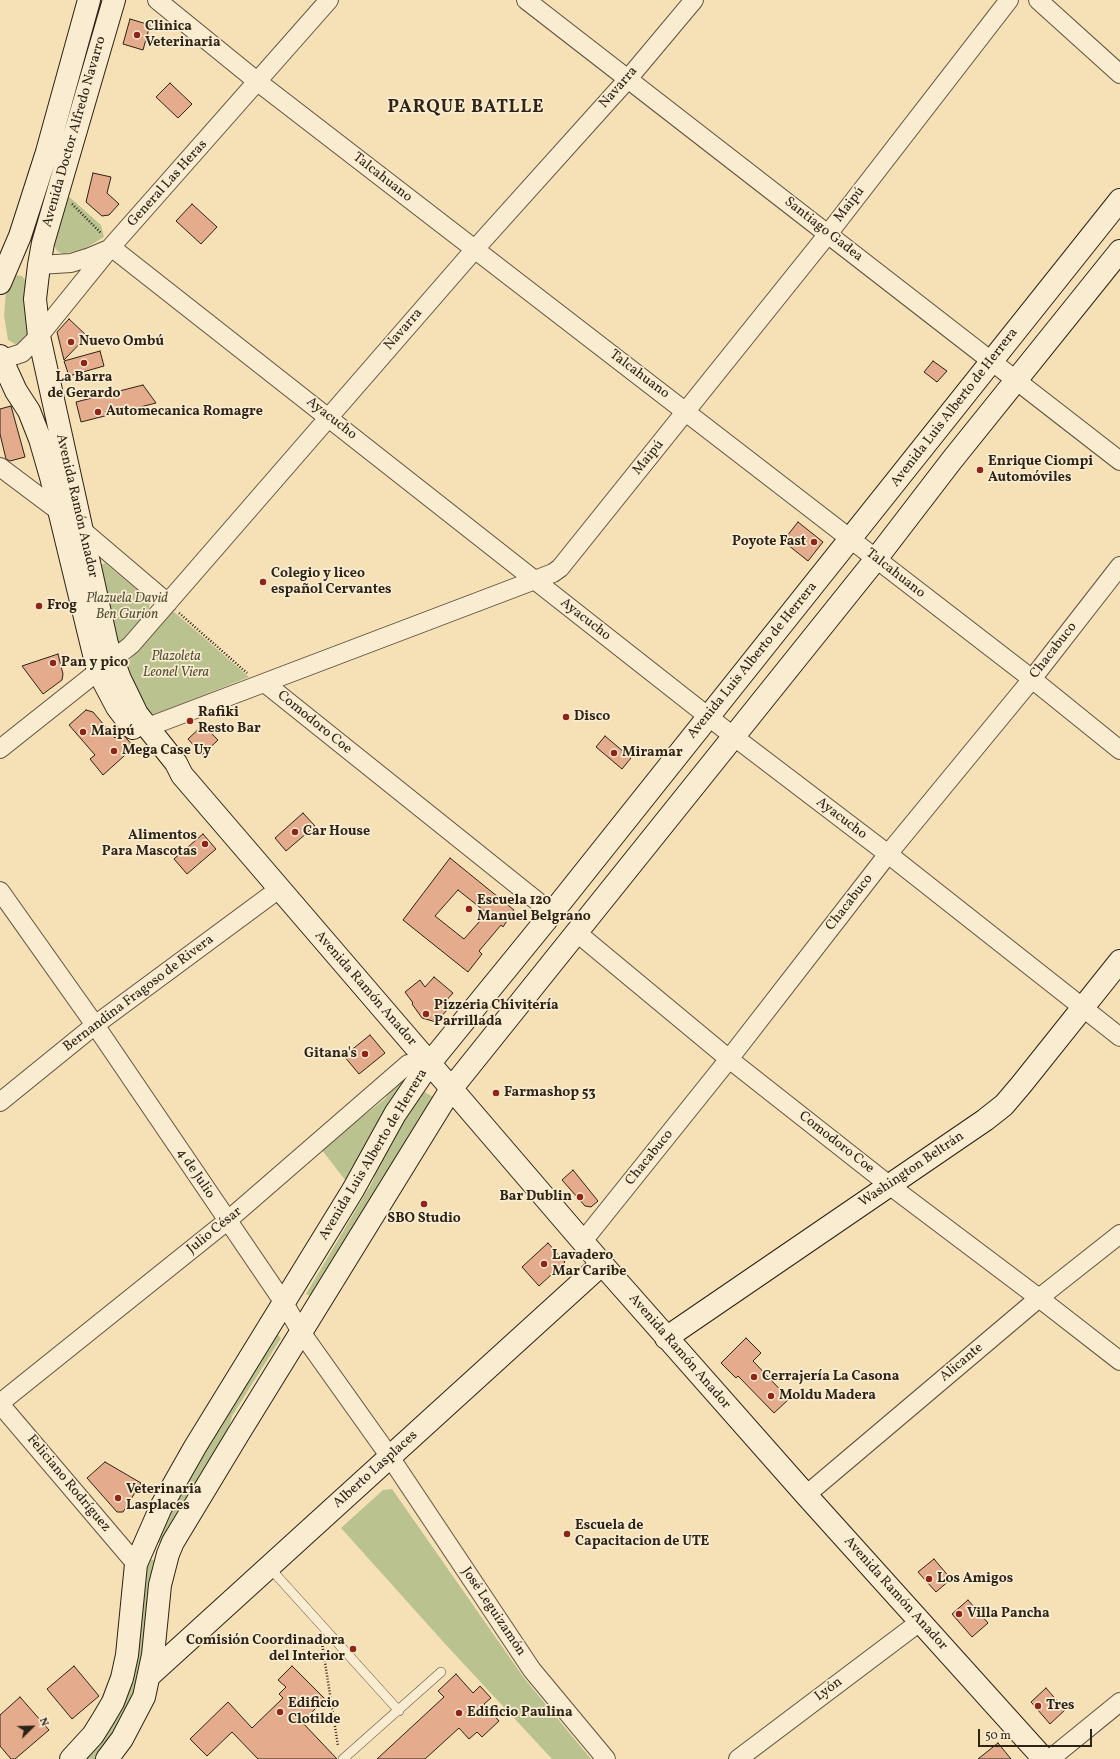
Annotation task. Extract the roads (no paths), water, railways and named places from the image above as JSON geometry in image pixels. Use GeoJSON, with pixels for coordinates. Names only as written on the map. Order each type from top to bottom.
{"type":"FeatureCollection","features":[{"type":"Feature","properties":{"kind":"street","name":"Avenida Doctor Alfredo Navarro"},"geometry":{"type":"LineString","coordinates":[[4,260],[20,236],[46,152],[89,0]]}},
{"type":"Feature","properties":{"kind":"street","name":"Avenida Doctor Alfredo Navarro"},"geometry":{"type":"LineString","coordinates":[[39,265],[43,243],[58,197],[114,0]]}},
{"type":"Feature","properties":{"kind":"street","name":"Talcahuano"},"geometry":{"type":"LineString","coordinates":[[157,0],[258,82],[687,411],[1032,679],[1120,750]]}},
{"type":"Feature","properties":{"kind":"street","name":"General Las Heras"},"geometry":{"type":"LineString","coordinates":[[0,360],[22,353],[39,336],[111,248],[329,0]]}},
{"type":"Feature","properties":{"kind":"street","name":"Santiago Gadea"},"geometry":{"type":"LineString","coordinates":[[526,0],[627,80],[1120,461]]}},
{"type":"Feature","properties":{"kind":"street","name":"Navarra"},"geometry":{"type":"LineString","coordinates":[[0,749],[131,645],[475,249],[627,80],[694,0]]}},
{"type":"Feature","properties":{"kind":"street","name":"Maipú"},"geometry":{"type":"LineString","coordinates":[[148,727],[266,684],[553,573],[560,568],[828,234],[1009,0]]}},
{"type":"Feature","properties":{"kind":"street"},"geometry":{"type":"LineString","coordinates":[[1038,0],[1120,74]]}},
{"type":"Feature","properties":{"kind":"street","name":"Avenida Luis Alberto de Herrera"},"geometry":{"type":"LineString","coordinates":[[71,1759],[93,1735],[113,1702],[122,1678],[127,1655],[136,1564],[161,1507],[191,1454],[353,1190],[395,1114],[429,1064],[552,913],[1120,200]]}},
{"type":"Feature","properties":{"kind":"street"},"geometry":{"type":"LineString","coordinates":[[0,283],[4,260],[39,265],[71,263],[111,248]]}},
{"type":"Feature","properties":{"kind":"street","name":"Ayacucho"},"geometry":{"type":"LineString","coordinates":[[111,248],[708,717],[888,854],[1120,1037]]}},
{"type":"Feature","properties":{"kind":"street","name":"Avenida Luis Alberto de Herrera"},"geometry":{"type":"LineString","coordinates":[[107,1759],[122,1739],[144,1697],[150,1675],[153,1655],[160,1585],[168,1554],[173,1542],[451,1089],[876,559],[1120,251]]}},
{"type":"Feature","properties":{"kind":"street","name":"Avenida Ramón Anador"},"geometry":{"type":"LineString","coordinates":[[39,265],[36,298],[39,336],[81,529],[108,644],[105,665],[137,714],[176,763],[182,775],[666,1338],[1044,1759]]}},
{"type":"Feature","properties":{"kind":"street","name":"Avenida Ramón Anador"},"geometry":{"type":"LineString","coordinates":[[0,360],[16,391],[29,411],[40,439],[105,665],[108,693],[126,720],[170,770],[182,775]]}},
{"type":"Feature","properties":{"kind":"street"},"geometry":{"type":"LineString","coordinates":[[0,467],[60,512]]}},
{"type":"Feature","properties":{"kind":"street"},"geometry":{"type":"LineString","coordinates":[[81,529],[168,603]]}},
{"type":"Feature","properties":{"kind":"street","name":"Chacabuco"},"geometry":{"type":"LineString","coordinates":[[582,1241],[729,1059],[888,854],[1032,679],[1120,566]]}},
{"type":"Feature","properties":{"kind":"street","name":"Comodoro Coe"},"geometry":{"type":"LineString","coordinates":[[266,684],[552,913]]}},
{"type":"Feature","properties":{"kind":"street","name":"Bernandina Fragoso de Rivera"},"geometry":{"type":"LineString","coordinates":[[0,1102],[95,1025],[279,889]]}},
{"type":"Feature","properties":{"kind":"street","name":"4 de Julio"},"geometry":{"type":"LineString","coordinates":[[0,891],[95,1025],[227,1222],[284,1303],[301,1332],[390,1457]]}},
{"type":"Feature","properties":{"kind":"street","name":"Comodoro Coe"},"geometry":{"type":"LineString","coordinates":[[576,932],[729,1059],[889,1185],[1039,1298],[1120,1362]]}},
{"type":"Feature","properties":{"kind":"street","name":"Washington Beltrán"},"geometry":{"type":"LineString","coordinates":[[666,1338],[985,1120],[1004,1104],[1021,1086],[1120,961]]}},
{"type":"Feature","properties":{"kind":"street","name":"Julio César"},"geometry":{"type":"LineString","coordinates":[[0,1403],[227,1222],[408,1064],[429,1064]]}},
{"type":"Feature","properties":{"kind":"street","name":"Alicante"},"geometry":{"type":"LineString","coordinates":[[806,1495],[1039,1298],[1120,1234]]}},
{"type":"Feature","properties":{"kind":"street","name":"Alberto Lasplaces"},"geometry":{"type":"LineString","coordinates":[[150,1675],[602,1264]]}},
{"type":"Feature","properties":{"kind":"street","name":"Feliciano Rodríguez"},"geometry":{"type":"LineString","coordinates":[[0,1403],[136,1564]]}},
{"type":"Feature","properties":{"kind":"street","name":"José Leguizamón"},"geometry":{"type":"LineString","coordinates":[[390,1457],[532,1670],[606,1759]]}},
{"type":"Feature","properties":{"kind":"street","name":"Lyón"},"geometry":{"type":"LineString","coordinates":[[738,1759],[921,1621]]}},
{"type":"Feature","properties":{"kind":"street"},"geometry":{"type":"LineString","coordinates":[[1050,1759],[1119,1704]]}},
{"type":"Feature","properties":{"kind":"lane"},"geometry":{"type":"LineString","coordinates":[[270,1567],[399,1711]]}},
{"type":"Feature","properties":{"kind":"lane"},"geometry":{"type":"LineString","coordinates":[[341,1755],[399,1711],[441,1672]]}},
{"type":"Feature","properties":{"kind":"place","name":"Clinica Veterinaria"},"geometry":{"type":"Point","coordinates":[137,35]}},
{"type":"Feature","properties":{"kind":"place","name":"Nuevo Ombú"},"geometry":{"type":"Point","coordinates":[71,342]}},
{"type":"Feature","properties":{"kind":"place","name":"La Barra de Gerardo"},"geometry":{"type":"Point","coordinates":[84,363]}},
{"type":"Feature","properties":{"kind":"place","name":"Automecanica Romagre"},"geometry":{"type":"Point","coordinates":[98,412]}},
{"type":"Feature","properties":{"kind":"place","name":"Enrique Ciompi Automóviles"},"geometry":{"type":"Point","coordinates":[980,470]}},
{"type":"Feature","properties":{"kind":"place","name":"Poyote Fast"},"geometry":{"type":"Point","coordinates":[814,542]}},
{"type":"Feature","properties":{"kind":"place","name":"Colegio y liceo español Cervantes"},"geometry":{"type":"Point","coordinates":[263,582]}},
{"type":"Feature","properties":{"kind":"place","name":"Frog"},"geometry":{"type":"Point","coordinates":[39,606]}},
{"type":"Feature","properties":{"kind":"place","name":"Pan y pico"},"geometry":{"type":"Point","coordinates":[53,663]}},
{"type":"Feature","properties":{"kind":"place","name":"Disco"},"geometry":{"type":"Point","coordinates":[566,717]}},
{"type":"Feature","properties":{"kind":"place","name":"Rafiki Resto Bar"},"geometry":{"type":"Point","coordinates":[190,721]}},
{"type":"Feature","properties":{"kind":"place","name":"Maipú"},"geometry":{"type":"Point","coordinates":[83,732]}},
{"type":"Feature","properties":{"kind":"place","name":"Mega Case Uy"},"geometry":{"type":"Point","coordinates":[114,751]}},
{"type":"Feature","properties":{"kind":"place","name":"Miramar"},"geometry":{"type":"Point","coordinates":[614,753]}},
{"type":"Feature","properties":{"kind":"place","name":"Car House"},"geometry":{"type":"Point","coordinates":[295,832]}},
{"type":"Feature","properties":{"kind":"place","name":"Alimentos Para Mascotas"},"geometry":{"type":"Point","coordinates":[205,844]}},
{"type":"Feature","properties":{"kind":"place","name":"Escuela 120 Manuel Belgrano"},"geometry":{"type":"Point","coordinates":[469,909]}},
{"type":"Feature","properties":{"kind":"place","name":"Pizzeria Chivitería Parrillada"},"geometry":{"type":"Point","coordinates":[426,1014]}},
{"type":"Feature","properties":{"kind":"place","name":"Gitana's"},"geometry":{"type":"Point","coordinates":[365,1054]}},
{"type":"Feature","properties":{"kind":"place","name":"Farmashop 53"},"geometry":{"type":"Point","coordinates":[496,1093]}},
{"type":"Feature","properties":{"kind":"place","name":"Bar Dublin"},"geometry":{"type":"Point","coordinates":[580,1197]}},
{"type":"Feature","properties":{"kind":"place","name":"SBO Studio"},"geometry":{"type":"Point","coordinates":[424,1204]}},
{"type":"Feature","properties":{"kind":"place","name":"Lavadero Mar Caribe"},"geometry":{"type":"Point","coordinates":[544,1264]}},
{"type":"Feature","properties":{"kind":"place","name":"Cerrajería La Casona"},"geometry":{"type":"Point","coordinates":[754,1377]}},
{"type":"Feature","properties":{"kind":"place","name":"Moldu Madera"},"geometry":{"type":"Point","coordinates":[771,1396]}},
{"type":"Feature","properties":{"kind":"place","name":"Veterinaria Lasplaces"},"geometry":{"type":"Point","coordinates":[118,1498]}},
{"type":"Feature","properties":{"kind":"place","name":"Escuela de Capacitacion de UTE"},"geometry":{"type":"Point","coordinates":[567,1534]}},
{"type":"Feature","properties":{"kind":"place","name":"Los Amigos"},"geometry":{"type":"Point","coordinates":[929,1579]}},
{"type":"Feature","properties":{"kind":"place","name":"Villa Pancha"},"geometry":{"type":"Point","coordinates":[959,1614]}},
{"type":"Feature","properties":{"kind":"place","name":"Comisión Coordinadora del Interior"},"geometry":{"type":"Point","coordinates":[353,1649]}},
{"type":"Feature","properties":{"kind":"place","name":"Tres"},"geometry":{"type":"Point","coordinates":[1038,1706]}},
{"type":"Feature","properties":{"kind":"place","name":"Edificio Clotilde"},"geometry":{"type":"Point","coordinates":[280,1712]}},
{"type":"Feature","properties":{"kind":"place","name":"Edificio Paulina"},"geometry":{"type":"Point","coordinates":[459,1713]}},
{"type":"Feature","properties":{"kind":"district","name":"PARQUE BATLLE"},"geometry":{"type":"Point","coordinates":[466,109]}},
{"type":"Feature","properties":{"kind":"park label","name":"Plazuela David Ben Gurion"},"geometry":{"type":"Point","coordinates":[127,608]}},
{"type":"Feature","properties":{"kind":"park label","name":"Plazoleta Leonel Viera"},"geometry":{"type":"Point","coordinates":[176,666]}}]}
